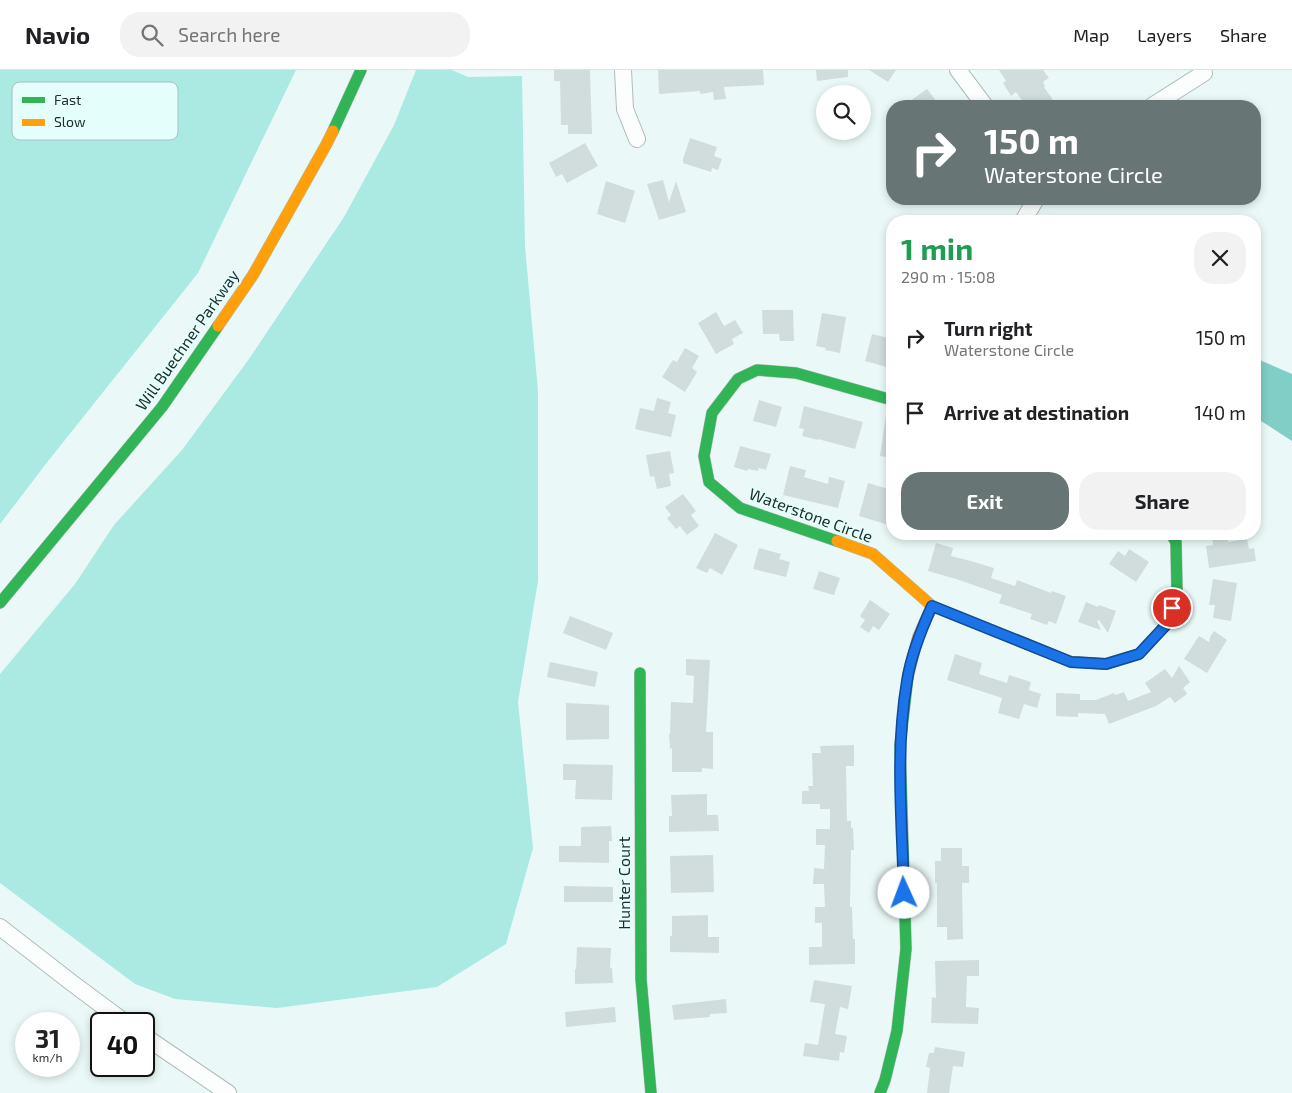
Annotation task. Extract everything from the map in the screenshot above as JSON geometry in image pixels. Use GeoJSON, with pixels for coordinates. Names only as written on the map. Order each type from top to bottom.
{"type":"FeatureCollection","features":[{"type":"Feature","properties":{"kind":"street","name":"Will Buechner Parkway"},"geometry":{"type":"LineString","coordinates":[[0,603],[162,407],[253,275],[326,145],[361,70]]}},
{"type":"Feature","properties":{"kind":"street"},"geometry":{"type":"LineString","coordinates":[[623,70],[625,109],[637,139]]}},
{"type":"Feature","properties":{"kind":"street"},"geometry":{"type":"LineString","coordinates":[[958,70],[980,100]]}},
{"type":"Feature","properties":{"kind":"street"},"geometry":{"type":"LineString","coordinates":[[1161,100],[1204,72],[1202,70]]}},
{"type":"Feature","properties":{"kind":"street","name":"Waterstone Circle"},"geometry":{"type":"LineString","coordinates":[[886,398],[796,373],[758,370],[738,379],[712,413],[704,456],[709,482],[740,508],[873,554],[932,606],[1071,662],[1106,664],[1139,654],[1166,625],[1177,591],[1175,540]]}},
{"type":"Feature","properties":{"kind":"street"},"geometry":{"type":"LineString","coordinates":[[880,1093],[897,1031],[906,949],[900,745],[907,680],[918,637],[932,606]]}},
{"type":"Feature","properties":{"kind":"street","name":"Hunter Court"},"geometry":{"type":"LineString","coordinates":[[640,672],[641,979],[651,1093]]}},
{"type":"Feature","properties":{"kind":"street"},"geometry":{"type":"LineString","coordinates":[[0,927],[111,1012]]}},
{"type":"Feature","properties":{"kind":"street"},"geometry":{"type":"LineString","coordinates":[[155,1043],[228,1093]]}},
{"type":"Feature","properties":{"kind":"shaded area"},"geometry":{"type":"Polygon","coordinates":[[[0,70],[296,70],[198,273],[0,524],[0,70]]]}},
{"type":"Feature","properties":{"kind":"shaded area"},"geometry":{"type":"Polygon","coordinates":[[[416,70],[452,70],[468,77],[522,76],[525,246],[538,391],[538,581],[518,702],[533,848],[506,944],[437,987],[277,1008],[175,999],[135,984],[0,883],[0,674],[75,584],[114,525],[182,450],[249,359],[344,217],[394,125],[416,70]]]}},
{"type":"Feature","properties":{"kind":"shaded area"},"geometry":{"type":"Polygon","coordinates":[[[1261,361],[1292,374],[1292,441],[1261,421],[1261,361]]]}},
{"type":"Feature","properties":{"kind":"building"},"geometry":{"type":"Polygon","coordinates":[[[554,70],[590,70],[592,134],[568,134],[568,125],[561,125],[560,81],[554,81],[554,70]]]}},
{"type":"Feature","properties":{"kind":"building"},"geometry":{"type":"Polygon","coordinates":[[[658,70],[763,70],[764,85],[724,87],[726,99],[714,100],[713,92],[700,94],[700,91],[659,94],[658,70]]]}},
{"type":"Feature","properties":{"kind":"building"},"geometry":{"type":"Polygon","coordinates":[[[816,70],[848,70],[848,77],[817,81],[816,70]]]}},
{"type":"Feature","properties":{"kind":"building"},"geometry":{"type":"Polygon","coordinates":[[[869,70],[896,70],[888,82],[869,70]]]}},
{"type":"Feature","properties":{"kind":"building"},"geometry":{"type":"Polygon","coordinates":[[[999,70],[1043,70],[1049,78],[1043,82],[1044,87],[1053,100],[1022,100],[1016,92],[1011,96],[1003,83],[1006,81],[999,70]]]}},
{"type":"Feature","properties":{"kind":"building"},"geometry":{"type":"Polygon","coordinates":[[[927,89],[935,100],[911,100],[927,89]]]}},
{"type":"Feature","properties":{"kind":"building"},"geometry":{"type":"Polygon","coordinates":[[[690,138],[717,147],[714,156],[722,159],[718,170],[712,168],[711,172],[683,163],[690,138]]]}},
{"type":"Feature","properties":{"kind":"building"},"geometry":{"type":"Polygon","coordinates":[[[585,143],[598,166],[567,183],[562,174],[556,177],[549,163],[585,143]]]}},
{"type":"Feature","properties":{"kind":"building"},"geometry":{"type":"Polygon","coordinates":[[[663,180],[669,202],[676,181],[686,212],[659,220],[647,184],[663,180]]]}},
{"type":"Feature","properties":{"kind":"building"},"geometry":{"type":"Polygon","coordinates":[[[606,181],[635,191],[625,223],[597,214],[606,181]]]}},
{"type":"Feature","properties":{"kind":"building"},"geometry":{"type":"Polygon","coordinates":[[[762,310],[793,310],[794,341],[780,341],[779,334],[763,334],[762,310]]]}},
{"type":"Feature","properties":{"kind":"building"},"geometry":{"type":"Polygon","coordinates":[[[716,312],[724,326],[735,320],[743,333],[732,339],[734,344],[716,354],[698,323],[716,312]]]}},
{"type":"Feature","properties":{"kind":"building"},"geometry":{"type":"Polygon","coordinates":[[[822,313],[846,317],[840,353],[816,346],[822,313]]]}},
{"type":"Feature","properties":{"kind":"building"},"geometry":{"type":"Polygon","coordinates":[[[872,334],[886,338],[886,367],[865,361],[872,334]]]}},
{"type":"Feature","properties":{"kind":"building"},"geometry":{"type":"Polygon","coordinates":[[[685,348],[699,356],[692,368],[697,372],[685,392],[662,377],[673,360],[677,362],[685,348]]]}},
{"type":"Feature","properties":{"kind":"building"},"geometry":{"type":"Polygon","coordinates":[[[657,398],[671,402],[668,413],[676,415],[671,437],[635,429],[640,408],[654,411],[657,398]]]}},
{"type":"Feature","properties":{"kind":"building"},"geometry":{"type":"Polygon","coordinates":[[[759,400],[782,407],[776,427],[753,421],[759,400]]]}},
{"type":"Feature","properties":{"kind":"building"},"geometry":{"type":"Polygon","coordinates":[[[804,406],[863,422],[855,449],[802,436],[804,429],[799,428],[804,406]]]}},
{"type":"Feature","properties":{"kind":"building"},"geometry":{"type":"Polygon","coordinates":[[[886,415],[886,457],[880,456],[886,415]]]}},
{"type":"Feature","properties":{"kind":"building"},"geometry":{"type":"Polygon","coordinates":[[[740,446],[771,454],[766,470],[759,468],[758,471],[748,469],[747,471],[734,467],[740,446]]]}},
{"type":"Feature","properties":{"kind":"building"},"geometry":{"type":"Polygon","coordinates":[[[670,451],[674,473],[669,474],[671,486],[657,489],[654,476],[650,477],[646,455],[670,451]]]}},
{"type":"Feature","properties":{"kind":"building"},"geometry":{"type":"Polygon","coordinates":[[[790,466],[806,470],[804,477],[828,484],[829,477],[845,481],[838,508],[783,495],[790,466]]]}},
{"type":"Feature","properties":{"kind":"building"},"geometry":{"type":"Polygon","coordinates":[[[868,483],[886,488],[886,524],[859,516],[868,483]]]}},
{"type":"Feature","properties":{"kind":"building"},"geometry":{"type":"Polygon","coordinates":[[[683,494],[696,511],[691,515],[699,526],[687,535],[680,526],[676,529],[667,518],[671,515],[665,507],[683,494]]]}},
{"type":"Feature","properties":{"kind":"building"},"geometry":{"type":"Polygon","coordinates":[[[715,533],[738,545],[722,575],[710,568],[707,573],[696,568],[715,533]]]}},
{"type":"Feature","properties":{"kind":"building"},"geometry":{"type":"Polygon","coordinates":[[[1213,540],[1228,540],[1228,542],[1247,540],[1249,549],[1254,548],[1256,561],[1209,568],[1206,546],[1213,545],[1213,540]]]}},
{"type":"Feature","properties":{"kind":"building"},"geometry":{"type":"Polygon","coordinates":[[[936,543],[953,548],[951,556],[994,568],[991,578],[1015,586],[1017,580],[1051,593],[1052,591],[1066,596],[1056,624],[1049,621],[1047,625],[1030,619],[1032,614],[999,603],[1002,595],[928,571],[936,543]]]}},
{"type":"Feature","properties":{"kind":"building"},"geometry":{"type":"Polygon","coordinates":[[[759,548],[781,554],[779,559],[790,562],[786,577],[753,569],[759,548]]]}},
{"type":"Feature","properties":{"kind":"building"},"geometry":{"type":"Polygon","coordinates":[[[1129,549],[1149,562],[1136,582],[1109,564],[1118,551],[1125,556],[1129,549]]]}},
{"type":"Feature","properties":{"kind":"building"},"geometry":{"type":"Polygon","coordinates":[[[819,571],[840,578],[834,595],[813,589],[819,571]]]}},
{"type":"Feature","properties":{"kind":"building"},"geometry":{"type":"Polygon","coordinates":[[[1213,579],[1237,583],[1231,621],[1213,618],[1215,605],[1209,605],[1213,579]]]}},
{"type":"Feature","properties":{"kind":"building"},"geometry":{"type":"Polygon","coordinates":[[[870,600],[890,614],[879,630],[873,626],[869,633],[860,627],[865,620],[860,616],[870,600]]]}},
{"type":"Feature","properties":{"kind":"building"},"geometry":{"type":"Polygon","coordinates":[[[1086,602],[1116,611],[1108,633],[1099,620],[1097,621],[1101,630],[1078,622],[1086,602]]]}},
{"type":"Feature","properties":{"kind":"building"},"geometry":{"type":"Polygon","coordinates":[[[570,616],[613,633],[606,650],[563,633],[570,616]]]}},
{"type":"Feature","properties":{"kind":"building"},"geometry":{"type":"Polygon","coordinates":[[[1214,631],[1227,640],[1207,673],[1184,659],[1199,636],[1209,642],[1214,631]]]}},
{"type":"Feature","properties":{"kind":"building"},"geometry":{"type":"Polygon","coordinates":[[[955,654],[982,663],[979,674],[1007,683],[1009,675],[1031,682],[1029,690],[1041,694],[1037,708],[1024,704],[1019,719],[998,713],[1002,698],[947,680],[955,654]]]}},
{"type":"Feature","properties":{"kind":"building"},"geometry":{"type":"Polygon","coordinates":[[[686,659],[710,660],[706,732],[713,732],[713,769],[702,768],[702,772],[672,772],[672,748],[670,749],[669,734],[671,702],[693,703],[694,676],[686,675],[686,659]]]}},
{"type":"Feature","properties":{"kind":"building"},"geometry":{"type":"Polygon","coordinates":[[[550,662],[598,672],[595,687],[547,677],[550,662]]]}},
{"type":"Feature","properties":{"kind":"building"},"geometry":{"type":"Polygon","coordinates":[[[1179,666],[1190,682],[1183,688],[1187,694],[1175,703],[1170,697],[1156,706],[1109,724],[1105,714],[1078,713],[1078,717],[1056,716],[1056,693],[1080,694],[1080,700],[1096,700],[1114,693],[1115,695],[1124,692],[1128,701],[1151,692],[1145,683],[1165,669],[1172,678],[1179,666]]]}},
{"type":"Feature","properties":{"kind":"building"},"geometry":{"type":"Polygon","coordinates":[[[566,703],[609,705],[609,739],[566,740],[566,703]]]}},
{"type":"Feature","properties":{"kind":"building"},"geometry":{"type":"Polygon","coordinates":[[[854,745],[854,766],[846,766],[847,821],[851,821],[851,828],[853,828],[854,850],[851,850],[850,907],[852,907],[853,939],[855,939],[855,964],[809,965],[809,947],[822,947],[822,923],[815,923],[815,907],[825,907],[824,884],[813,884],[814,868],[824,869],[825,845],[816,845],[816,829],[830,829],[830,809],[820,809],[820,804],[802,804],[802,791],[809,791],[808,786],[813,786],[812,753],[821,753],[820,746],[854,745]]]}},
{"type":"Feature","properties":{"kind":"building"},"geometry":{"type":"Polygon","coordinates":[[[563,764],[613,765],[612,800],[575,799],[576,780],[563,780],[563,764]]]}},
{"type":"Feature","properties":{"kind":"building"},"geometry":{"type":"Polygon","coordinates":[[[707,794],[707,815],[718,815],[719,831],[669,832],[669,816],[672,816],[671,795],[707,794]]]}},
{"type":"Feature","properties":{"kind":"building"},"geometry":{"type":"Polygon","coordinates":[[[611,826],[612,841],[609,841],[609,863],[559,862],[559,846],[581,846],[581,827],[611,826]]]}},
{"type":"Feature","properties":{"kind":"building"},"geometry":{"type":"Polygon","coordinates":[[[941,848],[962,848],[962,866],[969,866],[969,883],[962,883],[963,939],[947,940],[947,927],[937,927],[935,861],[941,861],[941,848]]]}},
{"type":"Feature","properties":{"kind":"building"},"geometry":{"type":"Polygon","coordinates":[[[713,855],[714,892],[671,893],[670,856],[713,855]]]}},
{"type":"Feature","properties":{"kind":"building"},"geometry":{"type":"Polygon","coordinates":[[[564,886],[613,887],[613,902],[564,902],[564,886]]]}},
{"type":"Feature","properties":{"kind":"building"},"geometry":{"type":"Polygon","coordinates":[[[708,915],[708,937],[719,937],[719,953],[670,952],[672,916],[708,915]]]}},
{"type":"Feature","properties":{"kind":"building"},"geometry":{"type":"Polygon","coordinates":[[[577,947],[611,948],[610,968],[612,968],[613,983],[575,984],[577,947]]]}},
{"type":"Feature","properties":{"kind":"building"},"geometry":{"type":"Polygon","coordinates":[[[979,960],[979,976],[967,976],[966,1007],[979,1008],[978,1024],[931,1023],[932,997],[936,998],[935,961],[979,960]]]}},
{"type":"Feature","properties":{"kind":"building"},"geometry":{"type":"Polygon","coordinates":[[[814,980],[852,986],[848,1009],[840,1007],[835,1034],[847,1036],[844,1053],[840,1052],[839,1061],[803,1056],[805,1043],[818,1045],[825,1004],[810,1002],[814,980]]]}},
{"type":"Feature","properties":{"kind":"building"},"geometry":{"type":"Polygon","coordinates":[[[726,999],[727,1013],[710,1014],[710,1017],[674,1020],[672,1005],[726,999]]]}},
{"type":"Feature","properties":{"kind":"building"},"geometry":{"type":"Polygon","coordinates":[[[615,1007],[616,1022],[566,1027],[565,1012],[615,1007]]]}},
{"type":"Feature","properties":{"kind":"building"},"geometry":{"type":"Polygon","coordinates":[[[935,1047],[965,1052],[963,1067],[953,1066],[949,1093],[927,1093],[930,1068],[926,1067],[929,1053],[934,1053],[935,1047]]]}},
{"type":"Feature","properties":{"kind":"traffic: fast"},"geometry":{"type":"LineString","coordinates":[[333,131],[361,70]]}},
{"type":"Feature","properties":{"kind":"traffic: fast"},"geometry":{"type":"LineString","coordinates":[[0,603],[162,407],[218,326]]}},
{"type":"Feature","properties":{"kind":"traffic: fast"},"geometry":{"type":"LineString","coordinates":[[837,541],[740,508],[709,482],[704,456],[712,413],[738,379],[757,370],[796,373],[886,398]]}},
{"type":"Feature","properties":{"kind":"traffic: fast"},"geometry":{"type":"LineString","coordinates":[[1077,662],[1106,664],[1139,654],[1166,625],[1177,591],[1175,540]]}},
{"type":"Feature","properties":{"kind":"traffic: fast"},"geometry":{"type":"LineString","coordinates":[[640,673],[641,979],[651,1093]]}},
{"type":"Feature","properties":{"kind":"traffic: fast"},"geometry":{"type":"LineString","coordinates":[[880,1093],[897,1031],[906,949],[900,745],[908,676]]}},
{"type":"Feature","properties":{"kind":"traffic: slow"},"geometry":{"type":"LineString","coordinates":[[218,326],[253,275],[333,131]]}},
{"type":"Feature","properties":{"kind":"traffic: slow"},"geometry":{"type":"LineString","coordinates":[[837,541],[873,554],[932,606],[1071,662],[1077,662]]}},
{"type":"Feature","properties":{"kind":"traffic: slow"},"geometry":{"type":"LineString","coordinates":[[908,676],[918,637],[932,606]]}},
{"type":"Feature","properties":{"kind":"route"},"geometry":{"type":"LineString","coordinates":[[904,893],[900,745],[907,680],[918,637],[932,606],[1071,662],[1106,664],[1139,654],[1166,625],[1172,608]]}}]}
